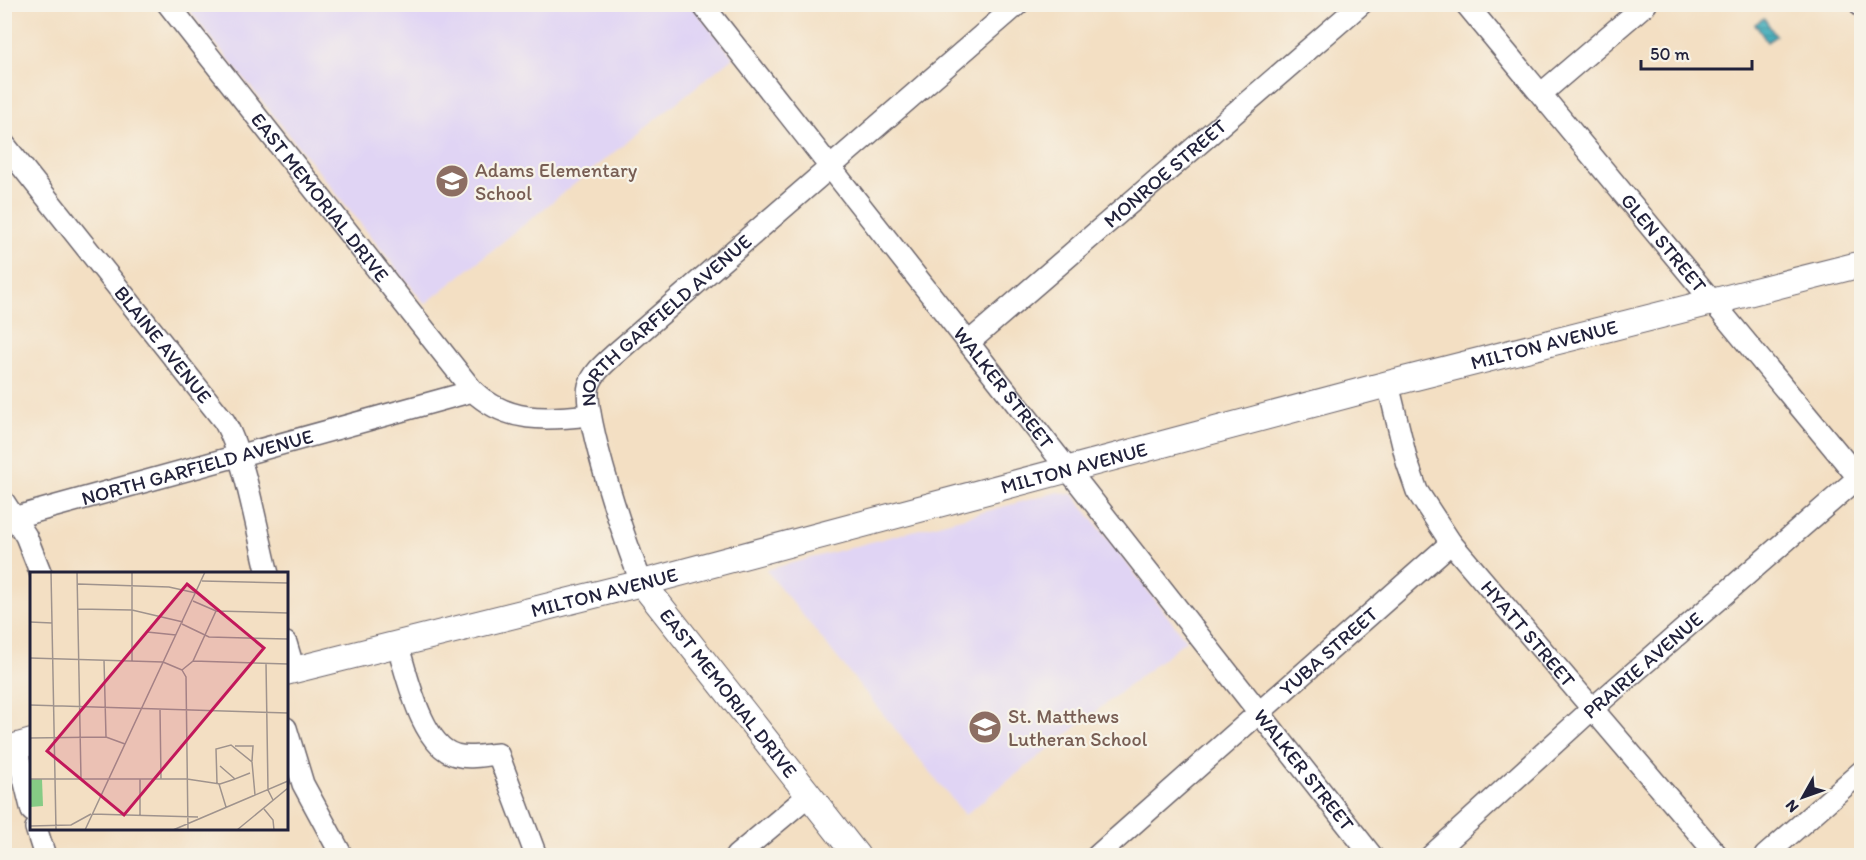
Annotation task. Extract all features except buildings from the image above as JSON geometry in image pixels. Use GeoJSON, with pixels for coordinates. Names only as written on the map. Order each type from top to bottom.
{"type":"FeatureCollection","features":[{"type":"Feature","properties":{"kind":"main road","name":"MILTON AVENUE"},"geometry":{"type":"LineString","coordinates":[[290,671],[642,583],[1388,384],[1862,264]]}},
{"type":"Feature","properties":{"kind":"main road","name":"EAST MEMORIAL DRIVE"},"geometry":{"type":"LineString","coordinates":[[642,583],[857,855]]}},
{"type":"Feature","properties":{"kind":"street","name":"EAST MEMORIAL DRIVE"},"geometry":{"type":"LineString","coordinates":[[168,4],[473,391]]}},
{"type":"Feature","properties":{"kind":"street","name":"WALKER STREET"},"geometry":{"type":"LineString","coordinates":[[702,4],[1372,855]]}},
{"type":"Feature","properties":{"kind":"street","name":"NORTH GARFIELD AVENUE"},"geometry":{"type":"LineString","coordinates":[[10,509],[238,457],[473,391],[502,412],[519,416],[562,418],[590,416],[589,386],[603,366],[1018,4]]}},
{"type":"Feature","properties":{"kind":"street","name":"MONROE STREET"},"geometry":{"type":"LineString","coordinates":[[968,343],[1361,4]]}},
{"type":"Feature","properties":{"kind":"street","name":"GLEN STREET"},"geometry":{"type":"LineString","coordinates":[[1466,4],[1542,93],[1710,302],[1860,480]]}},
{"type":"Feature","properties":{"kind":"street"},"geometry":{"type":"LineString","coordinates":[[1542,93],[1646,4]]}},
{"type":"Feature","properties":{"kind":"street","name":"BLAINE AVENUE"},"geometry":{"type":"LineString","coordinates":[[4,144],[224,421],[238,457],[268,572]]}},
{"type":"Feature","properties":{"kind":"street","name":"HYATT STREET"},"geometry":{"type":"LineString","coordinates":[[1388,384],[1407,462],[1417,491],[1451,543],[1718,855]]}},
{"type":"Feature","properties":{"kind":"street","name":"EAST MEMORIAL DRIVE"},"geometry":{"type":"LineString","coordinates":[[590,416],[624,541],[642,583]]}},
{"type":"Feature","properties":{"kind":"street","name":"PRAIRIE AVENUE"},"geometry":{"type":"LineString","coordinates":[[1431,855],[1592,709],[1860,480]]}},
{"type":"Feature","properties":{"kind":"street"},"geometry":{"type":"LineString","coordinates":[[10,509],[41,572]]}},
{"type":"Feature","properties":{"kind":"street","name":"YUBA STREET"},"geometry":{"type":"LineString","coordinates":[[1097,855],[1451,543]]}},
{"type":"Feature","properties":{"kind":"street"},"geometry":{"type":"LineString","coordinates":[[397,643],[419,712],[436,743],[458,756],[498,754],[535,852]]}},
{"type":"Feature","properties":{"kind":"street"},"geometry":{"type":"LineString","coordinates":[[288,735],[303,784],[342,855]]}},
{"type":"Feature","properties":{"kind":"street"},"geometry":{"type":"LineString","coordinates":[[17,746],[30,802]]}},
{"type":"Feature","properties":{"kind":"street"},"geometry":{"type":"LineString","coordinates":[[1765,855],[1862,771]]}},
{"type":"Feature","properties":{"kind":"street"},"geometry":{"type":"LineString","coordinates":[[736,855],[809,795]]}},
{"type":"Feature","properties":{"kind":"street"},"geometry":{"type":"LineString","coordinates":[[37,830],[45,855]]}},
{"type":"Feature","properties":{"kind":"shaded area","name":"Adams Elementary School"},"geometry":{"type":"Polygon","coordinates":[[[185,5],[691,5],[733,57],[425,304],[185,5]]]}},
{"type":"Feature","properties":{"kind":"shaded area","name":"St. Matthews Lutheran School"},"geometry":{"type":"Polygon","coordinates":[[[1058,492],[1073,494],[1186,640],[965,815],[766,570],[1058,492]]]}},
{"type":"Feature","properties":{"kind":"water"},"geometry":{"type":"Polygon","coordinates":[[[1764,18],[1776,36],[1767,42],[1755,24],[1764,18]]]}},
{"type":"Feature","properties":{"kind":"place","name":"Adams Elementary School"},"geometry":{"type":"Point","coordinates":[452,181]}},
{"type":"Feature","properties":{"kind":"place","name":"St. Matthews Lutheran School"},"geometry":{"type":"Point","coordinates":[985,727]}}]}
